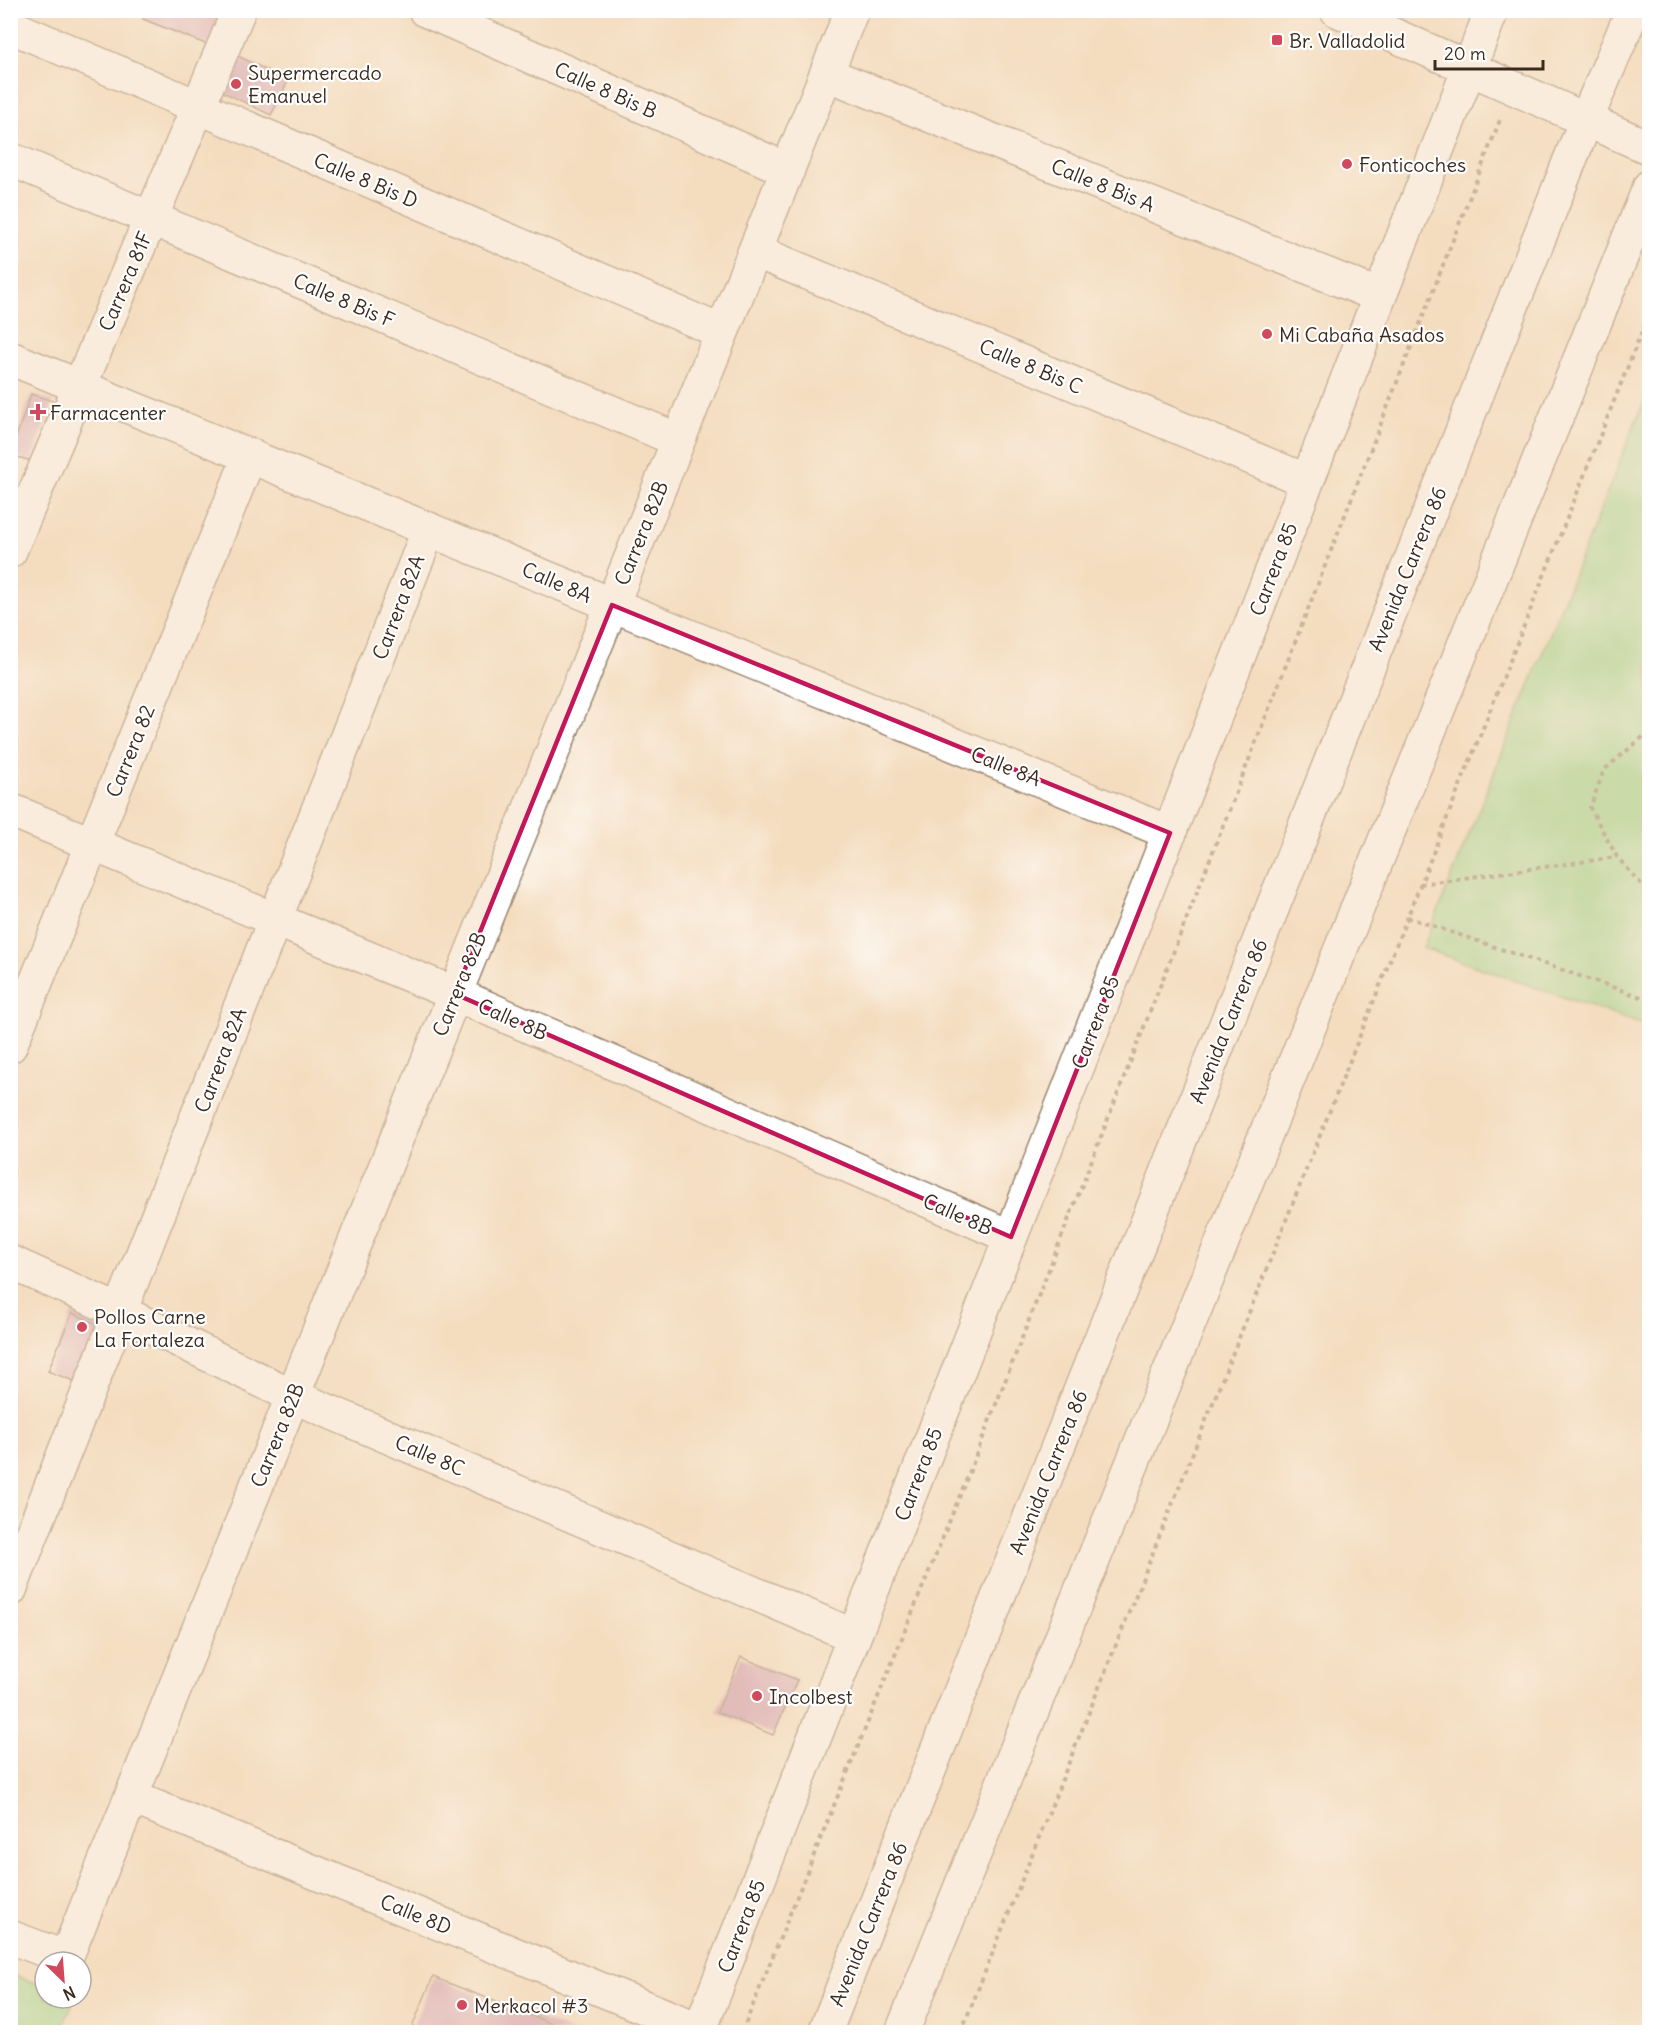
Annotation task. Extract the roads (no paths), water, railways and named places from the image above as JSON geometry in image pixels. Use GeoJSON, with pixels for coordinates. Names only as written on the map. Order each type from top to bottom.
{"type":"FeatureCollection","features":[{"type":"Feature","properties":{"kind":"street","name":"Carrera 81F"},"geometry":{"type":"LineString","coordinates":[[10,551],[239,10]]}},
{"type":"Feature","properties":{"kind":"street","name":"Calle 8 Bis B"},"geometry":{"type":"LineString","coordinates":[[425,10],[788,170]]}},
{"type":"Feature","properties":{"kind":"street","name":"Carrera 82B"},"geometry":{"type":"LineString","coordinates":[[10,1937],[66,1958],[852,10]]}},
{"type":"Feature","properties":{"kind":"street"},"geometry":{"type":"LineString","coordinates":[[1337,10],[1650,148]]}},
{"type":"Feature","properties":{"kind":"street","name":"Carrera 85"},"geometry":{"type":"LineString","coordinates":[[700,2031],[1492,10]]}},
{"type":"Feature","properties":{"kind":"street","name":"Avenida Carrera 86"},"geometry":{"type":"LineString","coordinates":[[825,2032],[1586,120],[1633,10]]}},
{"type":"Feature","properties":{"kind":"street","name":"Calle 8 Bis D"},"geometry":{"type":"LineString","coordinates":[[10,26],[722,332]]}},
{"type":"Feature","properties":{"kind":"street","name":"Calle 8 Bis A"},"geometry":{"type":"LineString","coordinates":[[827,74],[1380,296]]}},
{"type":"Feature","properties":{"kind":"street","name":"Calle 8 Bis F"},"geometry":{"type":"LineString","coordinates":[[10,159],[678,440]]}},
{"type":"Feature","properties":{"kind":"street"},"geometry":{"type":"LineString","coordinates":[[902,2032],[1647,200]]}},
{"type":"Feature","properties":{"kind":"street","name":"Calle 8 Bis C"},"geometry":{"type":"LineString","coordinates":[[755,251],[1307,482]]}},
{"type":"Feature","properties":{"kind":"street","name":"Calle 8A"},"geometry":{"type":"LineString","coordinates":[[10,358],[1170,833]]}},
{"type":"Feature","properties":{"kind":"street","name":"Carrera 82"},"geometry":{"type":"LineString","coordinates":[[10,1046],[250,455]]}},
{"type":"Feature","properties":{"kind":"street","name":"Carrera 82A"},"geometry":{"type":"LineString","coordinates":[[10,1590],[429,529]]}},
{"type":"Feature","properties":{"kind":"street","name":"Calle 8B"},"geometry":{"type":"LineString","coordinates":[[10,810],[455,994],[1011,1237]]}},
{"type":"Feature","properties":{"kind":"street","name":"Calle 8C"},"geometry":{"type":"LineString","coordinates":[[10,1262],[121,1312],[293,1396],[854,1636]]}},
{"type":"Feature","properties":{"kind":"street","name":"Calle 8D"},"geometry":{"type":"LineString","coordinates":[[131,1797],[700,2031]]}},
{"type":"Feature","properties":{"kind":"place","name":"Br. Valladolid"},"geometry":{"type":"Point","coordinates":[1277,40]}},
{"type":"Feature","properties":{"kind":"place","name":"Supermercado Emanuel"},"geometry":{"type":"Point","coordinates":[236,84]}},
{"type":"Feature","properties":{"kind":"place","name":"Fonticoches"},"geometry":{"type":"Point","coordinates":[1347,164]}},
{"type":"Feature","properties":{"kind":"place","name":"Mi Cabaña Asados"},"geometry":{"type":"Point","coordinates":[1267,334]}},
{"type":"Feature","properties":{"kind":"place","name":"Farmacenter"},"geometry":{"type":"Point","coordinates":[38,412]}},
{"type":"Feature","properties":{"kind":"place","name":"Pollos Carne La Fortaleza"},"geometry":{"type":"Point","coordinates":[82,1327]}},
{"type":"Feature","properties":{"kind":"place","name":"Incolbest"},"geometry":{"type":"Point","coordinates":[757,1696]}},
{"type":"Feature","properties":{"kind":"place","name":"Merkacol #3"},"geometry":{"type":"Point","coordinates":[462,2005]}}]}
